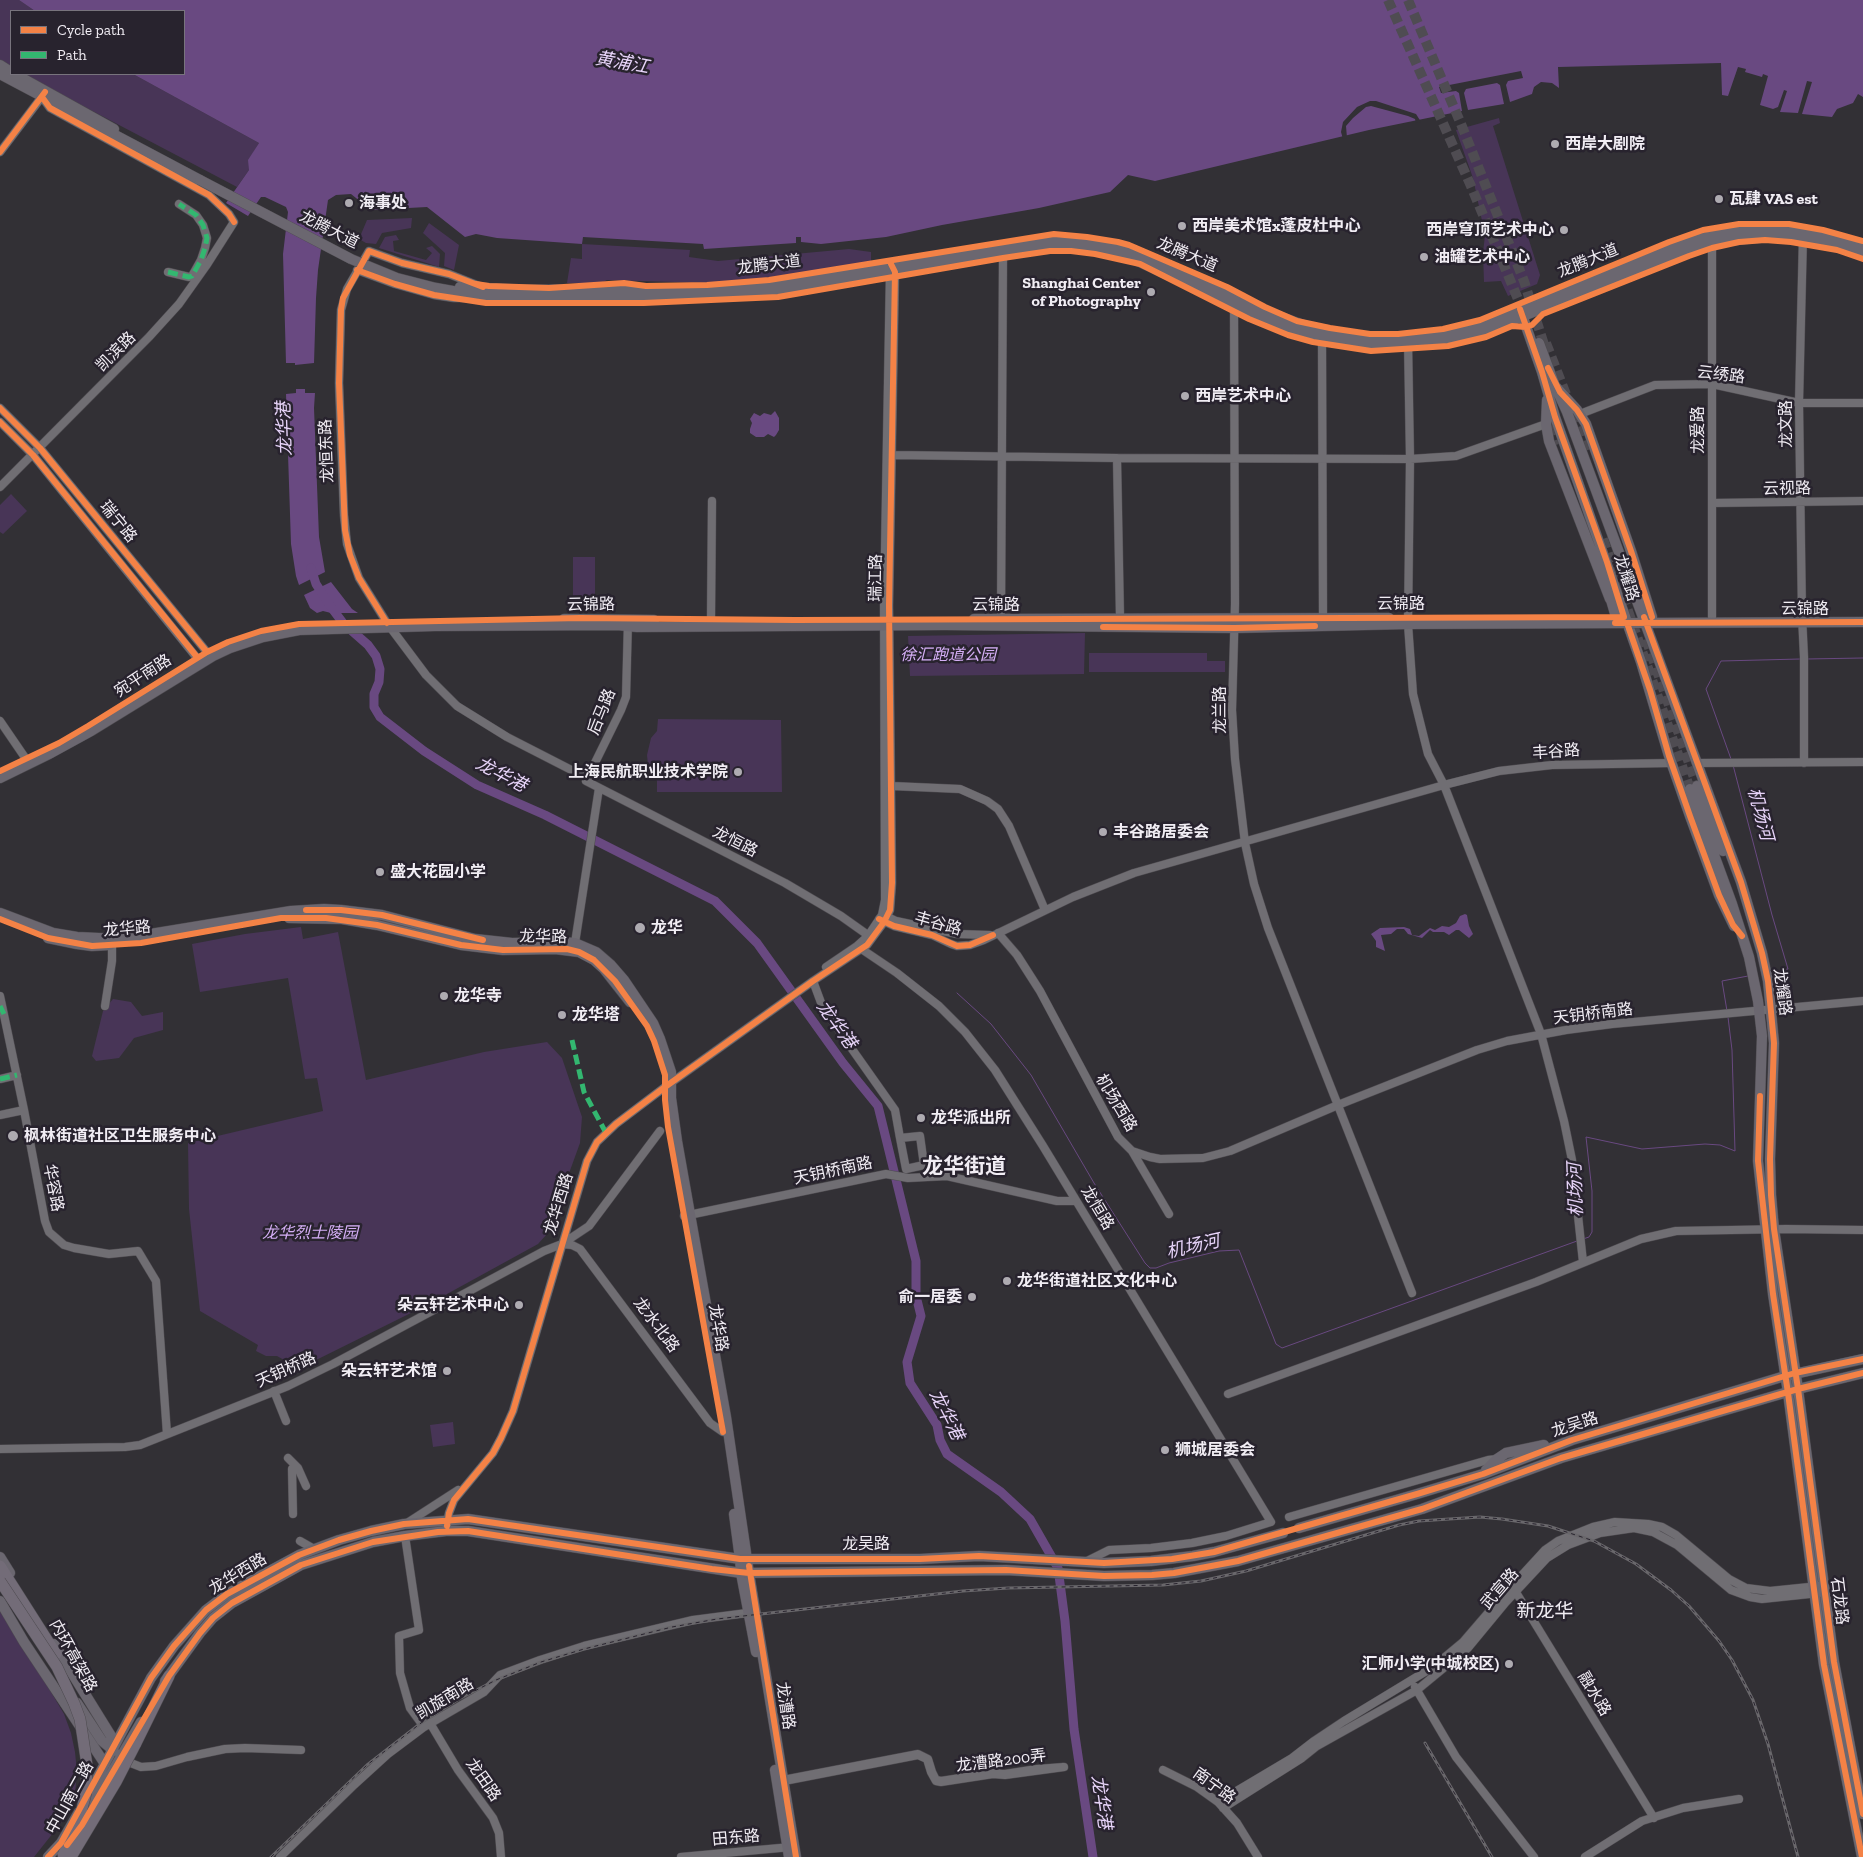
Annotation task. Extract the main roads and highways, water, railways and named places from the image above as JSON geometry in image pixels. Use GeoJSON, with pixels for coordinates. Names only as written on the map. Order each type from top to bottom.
{"type":"FeatureCollection","features":[{"type":"Feature","properties":{"kind":"highway","name":"内环高架路"},"geometry":{"type":"LineString","coordinates":[[0,1566],[62,1664],[79,1696],[87,1720],[93,1765],[93,1790],[89,1814],[70,1857]]}},
{"type":"Feature","properties":{"kind":"highway","name":"内环高架路"},"geometry":{"type":"LineString","coordinates":[[0,1581],[57,1667],[80,1719],[86,1749],[87,1778],[83,1808],[74,1832],[60,1857]]}},
{"type":"Feature","properties":{"kind":"highway"},"geometry":{"type":"LineString","coordinates":[[2,1596],[26,1628],[36,1635]]}},
{"type":"Feature","properties":{"kind":"highway"},"geometry":{"type":"LineString","coordinates":[[70,1857],[116,1782],[169,1676]]}},
{"type":"Feature","properties":{"kind":"main road","name":"龙腾大道"},"geometry":{"type":"LineString","coordinates":[[0,74],[44,94],[351,259],[397,278],[436,286],[485,292],[732,288],[892,270],[1036,249],[1066,247],[1114,253],[1145,263],[1234,301],[1290,321],[1329,332],[1366,338],[1408,338]]}},
{"type":"Feature","properties":{"kind":"main road","name":"龙腾大道"},"geometry":{"type":"LineString","coordinates":[[16,75],[44,94]]}},
{"type":"Feature","properties":{"kind":"main road","name":"龙腾大道"},"geometry":{"type":"LineString","coordinates":[[1524,310],[1696,240],[1724,233],[1751,230],[1803,232],[1833,236],[1863,245]]}},
{"type":"Feature","properties":{"kind":"main road","name":"龙腾大道"},"geometry":{"type":"LineString","coordinates":[[892,270],[1035,241],[1082,240],[1115,245],[1148,256],[1272,323],[1322,339],[1366,346],[1459,330],[1488,322],[1677,254],[1712,244],[1803,232],[1831,244],[1863,254]]}},
{"type":"Feature","properties":{"kind":"main road","name":"龙耀路"},"geometry":{"type":"LineString","coordinates":[[1524,310],[1555,417],[1607,562],[1614,598]]}},
{"type":"Feature","properties":{"kind":"main road","name":"龙耀路"},"geometry":{"type":"LineString","coordinates":[[1524,310],[1567,412],[1645,613],[1741,882],[1760,945],[1772,1009],[1774,1068],[1769,1229],[1785,1376],[1793,1391]]}},
{"type":"Feature","properties":{"kind":"main road","name":"龙耀路"},"geometry":{"type":"LineString","coordinates":[[1542,372],[1549,441],[1614,598],[1653,699],[1672,763],[1719,895],[1733,925],[1742,936],[1753,975],[1760,1010],[1762,1036],[1758,1160],[1795,1373],[1793,1391]]}},
{"type":"Feature","properties":{"kind":"main road","name":"龙耀路"},"geometry":{"type":"LineString","coordinates":[[1555,386],[1580,414],[1602,470],[1645,613]]}},
{"type":"Feature","properties":{"kind":"main road"},"geometry":{"type":"LineString","coordinates":[[1559,444],[1614,598]]}},
{"type":"Feature","properties":{"kind":"main road"},"geometry":{"type":"LineString","coordinates":[[1588,451],[1645,613]]}},
{"type":"Feature","properties":{"kind":"main road","name":"云锦路"},"geometry":{"type":"LineString","coordinates":[[1645,613],[1802,619],[1863,616]]}},
{"type":"Feature","properties":{"kind":"main road","name":"云锦路"},"geometry":{"type":"LineString","coordinates":[[370,626],[444,626],[711,619],[945,625],[1235,623],[1622,619],[1645,613],[1863,622]]}},
{"type":"Feature","properties":{"kind":"main road","name":"云锦路"},"geometry":{"type":"LineString","coordinates":[[628,622],[888,623],[1001,619],[1120,618],[1235,623],[1323,618],[1408,621]]}},
{"type":"Feature","properties":{"kind":"main road","name":"宛平南路"},"geometry":{"type":"LineString","coordinates":[[0,771],[96,722],[228,642],[280,627],[318,623],[370,626]]}},
{"type":"Feature","properties":{"kind":"main road","name":"宛平南路"},"geometry":{"type":"LineString","coordinates":[[209,655],[262,637],[300,630],[370,626]]}},
{"type":"Feature","properties":{"kind":"main road","name":"宛平南路"},"geometry":{"type":"LineString","coordinates":[[0,778],[69,744],[199,660]]}},
{"type":"Feature","properties":{"kind":"main road"},"geometry":{"type":"LineString","coordinates":[[1742,936],[1694,788],[1760,945]]}},
{"type":"Feature","properties":{"kind":"main road","name":"龙华路"},"geometry":{"type":"LineString","coordinates":[[0,913],[53,933],[77,937],[120,939],[291,911],[324,909],[382,916],[475,939],[512,943],[561,942],[575,944],[596,952],[611,965],[624,980],[653,1023],[671,1072],[668,1085]]}},
{"type":"Feature","properties":{"kind":"main road","name":"龙华路"},"geometry":{"type":"LineString","coordinates":[[0,920],[62,942],[92,946],[141,943],[260,921],[300,917],[342,919],[377,925],[461,945],[503,950],[555,948],[579,952],[594,960],[615,981],[648,1026],[668,1085],[686,1215],[726,1432]]}},
{"type":"Feature","properties":{"kind":"main road","name":"龙华路"},"geometry":{"type":"LineString","coordinates":[[686,1215],[726,1417],[726,1432]]}},
{"type":"Feature","properties":{"kind":"main road","name":"龙吴路"},"geometry":{"type":"LineString","coordinates":[[1299,1528],[1483,1474],[1572,1440],[1795,1373],[1863,1359]]}},
{"type":"Feature","properties":{"kind":"main road","name":"龙吴路"},"geometry":{"type":"LineString","coordinates":[[446,1531],[468,1531],[745,1573],[1006,1570],[1086,1575],[1144,1576],[1174,1573],[1217,1566],[1422,1509],[1561,1458],[1793,1391],[1863,1373]]}},
{"type":"Feature","properties":{"kind":"main road","name":"石龙路"},"geometry":{"type":"LineString","coordinates":[[1793,1391],[1818,1590],[1863,1814]]}},
{"type":"Feature","properties":{"kind":"main road"},"geometry":{"type":"LineString","coordinates":[[726,1432],[744,1559]]}},
{"type":"Feature","properties":{"kind":"main road"},"geometry":{"type":"LineString","coordinates":[[1483,1474],[1496,1459],[1506,1453],[1572,1440]]}},
{"type":"Feature","properties":{"kind":"main road","name":"龙吴路"},"geometry":{"type":"LineString","coordinates":[[447,1520],[475,1520],[744,1559],[979,1556],[1074,1562],[1151,1561],[1214,1552],[1283,1533]]}},
{"type":"Feature","properties":{"kind":"main road","name":"龙华西路"},"geometry":{"type":"LineString","coordinates":[[112,1750],[151,1678],[174,1646],[206,1610],[227,1594],[299,1555],[349,1538],[404,1524],[447,1520]]}},
{"type":"Feature","properties":{"kind":"main road","name":"龙华西路"},"geometry":{"type":"LineString","coordinates":[[121,1759],[169,1676],[200,1633],[232,1603],[301,1565],[373,1542],[446,1531]]}},
{"type":"Feature","properties":{"kind":"main road","name":"中山南二路"},"geometry":{"type":"LineString","coordinates":[[0,1556],[111,1736],[112,1750],[105,1764],[62,1843],[48,1857]]}},
{"type":"Feature","properties":{"kind":"main road","name":"龙漕路"},"geometry":{"type":"LineString","coordinates":[[744,1559],[747,1613],[756,1653],[790,1850],[796,1857]]}},
{"type":"Feature","properties":{"kind":"main road","name":"龙漕路"},"geometry":{"type":"LineString","coordinates":[[745,1573],[783,1780],[790,1850]]}},
{"type":"Feature","properties":{"kind":"main road","name":"中山南二路"},"geometry":{"type":"LineString","coordinates":[[0,1585],[102,1741],[121,1759],[82,1825],[60,1857]]}},
{"type":"Feature","properties":{"kind":"main road","name":"中山南二路"},"geometry":{"type":"LineString","coordinates":[[2,1596],[82,1732],[105,1764]]}},
{"type":"Feature","properties":{"kind":"main road","name":"石龙路"},"geometry":{"type":"LineString","coordinates":[[1855,1779],[1862,1857]]}},
{"type":"Feature","properties":{"kind":"water","name":"黄浦江"},"geometry":{"type":"Polygon","coordinates":[[[19,0],[1863,0],[1863,97],[1858,94],[1853,103],[1837,109],[1832,117],[1802,114],[1812,82],[1807,81],[1798,113],[1780,112],[1787,91],[1784,90],[1778,107],[1773,109],[1760,105],[1768,76],[1763,74],[1762,77],[1745,72],[1746,69],[1738,67],[1728,96],[1722,95],[1721,63],[1558,67],[1559,88],[1552,83],[1541,82],[1534,87],[1532,94],[1510,102],[1506,85],[1508,81],[1523,78],[1521,71],[1439,87],[1441,93],[1456,91],[1459,93],[1462,111],[1369,130],[1155,181],[1128,175],[1110,192],[1039,208],[886,237],[821,244],[801,242],[801,237],[796,237],[796,243],[704,249],[703,244],[583,237],[582,244],[497,238],[476,234],[465,237],[427,207],[371,210],[351,194],[336,195],[328,200],[318,270],[314,363],[295,365],[295,363],[286,363],[283,254],[288,212],[286,207],[261,197],[248,216],[226,203],[249,170],[248,160],[259,143],[135,75],[185,75],[185,10],[34,10],[19,0]]]}},
{"type":"Feature","properties":{"kind":"water"},"geometry":{"type":"Polygon","coordinates":[[[1497,83],[1500,85],[1504,104],[1468,110],[1464,93],[1466,89],[1497,83]]]}},
{"type":"Feature","properties":{"kind":"water"},"geometry":{"type":"Polygon","coordinates":[[[296,389],[305,389],[305,393],[315,393],[319,537],[325,572],[299,585],[291,544],[286,394],[296,393],[296,389]]]}},
{"type":"Feature","properties":{"kind":"water"},"geometry":{"type":"Polygon","coordinates":[[[775,411],[779,418],[779,430],[774,437],[768,434],[764,437],[756,437],[750,433],[752,423],[750,419],[754,413],[760,416],[764,413],[771,415],[775,411]]]}},
{"type":"Feature","properties":{"kind":"water"},"geometry":{"type":"Polygon","coordinates":[[[331,582],[352,609],[358,613],[331,613],[323,611],[317,613],[310,608],[304,595],[331,582]]]}},
{"type":"Feature","properties":{"kind":"water"},"geometry":{"type":"Polygon","coordinates":[[[1465,914],[1473,934],[1469,938],[1459,930],[1449,935],[1444,932],[1433,932],[1430,930],[1422,938],[1408,934],[1404,929],[1397,929],[1391,934],[1381,935],[1385,951],[1376,947],[1376,941],[1371,934],[1380,928],[1404,927],[1410,929],[1412,935],[1419,936],[1430,928],[1435,930],[1442,926],[1449,927],[1456,923],[1460,916],[1465,914]]]}},
{"type":"Feature","properties":{"kind":"waterway","name":"龙华港"},"geometry":{"type":"LineString","coordinates":[[311,568],[316,584],[331,607],[343,623],[368,645],[376,656],[380,669],[379,682],[374,694],[374,707],[380,717],[424,751],[477,785],[545,815],[715,901],[757,943],[843,1063],[878,1106],[916,1261],[916,1296],[921,1316],[907,1362],[910,1383],[937,1425],[940,1440],[947,1454],[1001,1492],[1030,1519],[1058,1568],[1065,1621],[1074,1729],[1093,1857]]}},
{"type":"Feature","properties":{"kind":"waterway","name":"机场河"},"geometry":{"type":"LineString","coordinates":[[1807,659],[1863,658]]}},
{"type":"Feature","properties":{"kind":"waterway","name":"机场河"},"geometry":{"type":"LineString","coordinates":[[1731,759],[1706,689],[1721,661],[1800,659]]}},
{"type":"Feature","properties":{"kind":"waterway","name":"机场河"},"geometry":{"type":"LineString","coordinates":[[1733,765],[1788,969],[1771,972]]}},
{"type":"Feature","properties":{"kind":"waterway","name":"机场河"},"geometry":{"type":"LineString","coordinates":[[1727,1011],[1722,981],[1748,976]]}},
{"type":"Feature","properties":{"kind":"waterway","name":"机场河"},"geometry":{"type":"LineString","coordinates":[[957,993],[991,1024],[1031,1075],[1094,1183],[1145,1263],[1150,1268],[1156,1268],[1219,1251],[1239,1250],[1276,1344],[1282,1348],[1577,1241]]}},
{"type":"Feature","properties":{"kind":"waterway","name":"机场河"},"geometry":{"type":"LineString","coordinates":[[1583,1239],[1589,1237],[1592,1232],[1592,1191],[1586,1137],[1642,1149],[1705,1144],[1720,1145],[1735,1151],[1732,1050],[1728,1017]]}},
{"type":"Feature","properties":{"kind":"tunnel"},"geometry":{"type":"LineString","coordinates":[[1388,0],[1471,186],[1525,316]]}},
{"type":"Feature","properties":{"kind":"tunnel"},"geometry":{"type":"LineString","coordinates":[[1408,0],[1461,124],[1524,281],[1546,351]]}},
{"type":"Feature","properties":{"kind":"tunnel"},"geometry":{"type":"LineString","coordinates":[[1546,343],[1588,451]]}},
{"type":"Feature","properties":{"kind":"tunnel"},"geometry":{"type":"LineString","coordinates":[[1548,411],[1559,444]]}},
{"type":"Feature","properties":{"kind":"tunnel"},"geometry":{"type":"LineString","coordinates":[[1603,539],[1690,789]]}},
{"type":"Feature","properties":{"kind":"tunnel"},"geometry":{"type":"LineString","coordinates":[[1646,639],[1697,786]]}},
{"type":"Feature","properties":{"kind":"railway"},"geometry":{"type":"LineString","coordinates":[[271,1857],[367,1765],[421,1723],[459,1699],[496,1680],[541,1662],[584,1649],[672,1627],[717,1619],[963,1591],[1008,1588],[1163,1585],[1201,1581],[1246,1571],[1399,1525],[1419,1521],[1480,1517],[1548,1526],[1594,1541],[1636,1564],[1689,1606],[1719,1641],[1732,1660],[1753,1700],[1768,1744],[1798,1857]]}},
{"type":"Feature","properties":{"kind":"railway"},"geometry":{"type":"LineString","coordinates":[[1425,1743],[1492,1857]]}},
{"type":"Feature","properties":{"kind":"place","name":"西岸大剧院"},"geometry":{"type":"Point","coordinates":[1555,144]}},
{"type":"Feature","properties":{"kind":"place","name":"瓦肆 VAS est"},"geometry":{"type":"Point","coordinates":[1719,199]}},
{"type":"Feature","properties":{"kind":"place","name":"海事处"},"geometry":{"type":"Point","coordinates":[349,203]}},
{"type":"Feature","properties":{"kind":"place","name":"西岸美术馆x蓬皮杜中心"},"geometry":{"type":"Point","coordinates":[1182,226]}},
{"type":"Feature","properties":{"kind":"place","name":"西岸穹顶艺术中心"},"geometry":{"type":"Point","coordinates":[1564,230]}},
{"type":"Feature","properties":{"kind":"place","name":"油罐艺术中心"},"geometry":{"type":"Point","coordinates":[1424,257]}},
{"type":"Feature","properties":{"kind":"place","name":"Shanghai Center of Photography"},"geometry":{"type":"Point","coordinates":[1151,292]}},
{"type":"Feature","properties":{"kind":"place","name":"西岸艺术中心"},"geometry":{"type":"Point","coordinates":[1185,396]}},
{"type":"Feature","properties":{"kind":"place","name":"上海民航职业技术学院"},"geometry":{"type":"Point","coordinates":[738,772]}},
{"type":"Feature","properties":{"kind":"place","name":"丰谷路居委会"},"geometry":{"type":"Point","coordinates":[1103,832]}},
{"type":"Feature","properties":{"kind":"place","name":"盛大花园小学"},"geometry":{"type":"Point","coordinates":[380,872]}},
{"type":"Feature","properties":{"kind":"place","name":"龙华"},"geometry":{"type":"Point","coordinates":[640,928]}},
{"type":"Feature","properties":{"kind":"place","name":"龙华寺"},"geometry":{"type":"Point","coordinates":[444,996]}},
{"type":"Feature","properties":{"kind":"place","name":"龙华塔"},"geometry":{"type":"Point","coordinates":[562,1015]}},
{"type":"Feature","properties":{"kind":"place","name":"龙华派出所"},"geometry":{"type":"Point","coordinates":[921,1118]}},
{"type":"Feature","properties":{"kind":"place","name":"枫林街道社区卫生服务中心"},"geometry":{"type":"Point","coordinates":[13,1136]}},
{"type":"Feature","properties":{"kind":"place","name":"龙华街道社区文化中心"},"geometry":{"type":"Point","coordinates":[1007,1281]}},
{"type":"Feature","properties":{"kind":"place","name":"俞一居委"},"geometry":{"type":"Point","coordinates":[972,1297]}},
{"type":"Feature","properties":{"kind":"place","name":"朵云轩艺术中心"},"geometry":{"type":"Point","coordinates":[519,1305]}},
{"type":"Feature","properties":{"kind":"place","name":"朵云轩艺术馆"},"geometry":{"type":"Point","coordinates":[447,1371]}},
{"type":"Feature","properties":{"kind":"place","name":"狮城居委会"},"geometry":{"type":"Point","coordinates":[1165,1450]}},
{"type":"Feature","properties":{"kind":"place","name":"汇师小学(中城校区)"},"geometry":{"type":"Point","coordinates":[1509,1664]}},
{"type":"Feature","properties":{"kind":"district","name":"龙华街道"},"geometry":{"type":"Point","coordinates":[964,1167]}},
{"type":"Feature","properties":{"kind":"district","name":"新龙华"},"geometry":{"type":"Point","coordinates":[1545,1612]}},
{"type":"Feature","properties":{"kind":"park label","name":"徐汇跑道公园"},"geometry":{"type":"Point","coordinates":[948,655]}},
{"type":"Feature","properties":{"kind":"park label","name":"龙华烈士陵园"},"geometry":{"type":"Point","coordinates":[310,1233]}}]}
